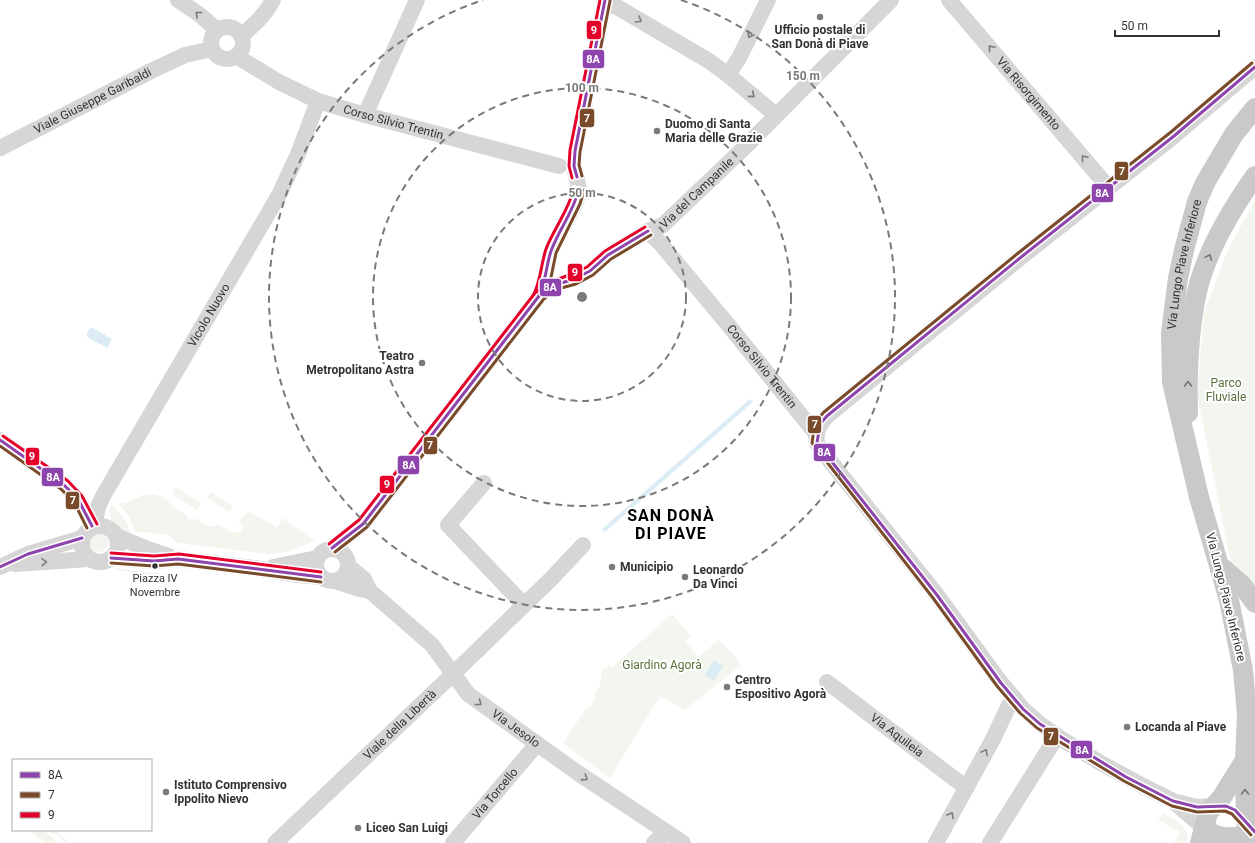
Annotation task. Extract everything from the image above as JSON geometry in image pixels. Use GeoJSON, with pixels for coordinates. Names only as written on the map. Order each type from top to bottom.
{"type":"FeatureCollection","features":[{"type":"Feature","properties":{"kind":"main road","name":"Via Lungo Piave Inferiore"},"geometry":{"type":"LineString","coordinates":[[1252,831],[1245,760],[1247,714],[1243,670],[1235,628],[1199,496],[1172,382],[1171,333],[1178,278],[1197,202],[1205,183],[1234,134],[1255,108]]}},
{"type":"Feature","properties":{"kind":"main road","name":"Via Lungo Piave Inferiore"},"geometry":{"type":"LineString","coordinates":[[1185,437],[1189,423],[1187,371],[1189,346],[1197,291],[1217,239],[1236,204],[1255,176]]}},
{"type":"Feature","properties":{"kind":"main road"},"geometry":{"type":"LineString","coordinates":[[1219,566],[1242,585],[1255,603]]}},
{"type":"Feature","properties":{"kind":"main road"},"geometry":{"type":"LineString","coordinates":[[1202,836],[1205,819],[1208,813],[1215,806],[1245,760]]}},
{"type":"Feature","properties":{"kind":"main road","name":"Corso Silvio Trentin"},"geometry":{"type":"LineString","coordinates":[[1202,836],[1214,835],[1226,841],[1252,831],[1235,810],[1226,806],[1215,806]]}},
{"type":"Feature","properties":{"kind":"street"},"geometry":{"type":"LineString","coordinates":[[178,0],[200,15],[217,30]]}},
{"type":"Feature","properties":{"kind":"street"},"geometry":{"type":"LineString","coordinates":[[241,36],[257,23],[268,10],[273,0]]}},
{"type":"Feature","properties":{"kind":"street"},"geometry":{"type":"LineString","coordinates":[[366,115],[417,0]]}},
{"type":"Feature","properties":{"kind":"street"},"geometry":{"type":"LineString","coordinates":[[728,75],[739,58],[768,0]]}},
{"type":"Feature","properties":{"kind":"street","name":"Via del Campanile"},"geometry":{"type":"LineString","coordinates":[[540,296],[552,286],[567,282],[590,271],[608,255],[648,231],[663,225],[746,146],[891,0]]}},
{"type":"Feature","properties":{"kind":"street","name":"Via Risorgimento"},"geometry":{"type":"LineString","coordinates":[[949,0],[1109,188]]}},
{"type":"Feature","properties":{"kind":"street"},"geometry":{"type":"LineString","coordinates":[[363,524],[345,575],[328,579],[316,567],[317,558],[322,552],[332,548],[363,524],[540,296],[544,285],[551,251],[576,202],[572,174],[575,151],[604,2],[617,7],[651,27],[728,75],[776,115]]}},
{"type":"Feature","properties":{"kind":"street"},"geometry":{"type":"LineString","coordinates":[[224,27],[230,27],[235,29],[241,36],[241,50],[236,56],[231,58],[223,58],[215,54],[212,49],[212,38],[217,30],[224,27]]}},
{"type":"Feature","properties":{"kind":"street","name":"Viale Giuseppe Garibaldi"},"geometry":{"type":"LineString","coordinates":[[0,148],[185,55],[212,49]]}},
{"type":"Feature","properties":{"kind":"street","name":"Corso Silvio Trentin"},"geometry":{"type":"LineString","coordinates":[[236,56],[279,82],[318,101],[572,174]]}},
{"type":"Feature","properties":{"kind":"street"},"geometry":{"type":"LineString","coordinates":[[817,435],[820,424],[827,416],[1174,136],[1254,68]]}},
{"type":"Feature","properties":{"kind":"street","name":"Vicolo Nuovo"},"geometry":{"type":"LineString","coordinates":[[89,530],[103,496],[279,195],[298,154],[318,101]]}},
{"type":"Feature","properties":{"kind":"street","name":"Corso Silvio Trentin"},"geometry":{"type":"LineString","coordinates":[[648,231],[660,243],[730,327],[817,435],[817,443],[822,451],[937,595],[998,679],[1023,709],[1057,736],[1126,777],[1173,801],[1197,807],[1215,806]]}},
{"type":"Feature","properties":{"kind":"street"},"geometry":{"type":"LineString","coordinates":[[0,440],[64,485],[78,499],[85,511],[89,530],[82,548],[84,554],[89,559]]}},
{"type":"Feature","properties":{"kind":"street"},"geometry":{"type":"LineString","coordinates":[[484,483],[448,525],[524,605]]}},
{"type":"Feature","properties":{"kind":"street"},"geometry":{"type":"LineString","coordinates":[[101,526],[108,527],[116,536],[117,548],[115,554],[104,562],[89,559],[3,566],[28,554],[101,526]]}},
{"type":"Feature","properties":{"kind":"street"},"geometry":{"type":"LineString","coordinates":[[116,536],[178,559]]}},
{"type":"Feature","properties":{"kind":"street","name":"Viale della Libertà"},"geometry":{"type":"LineString","coordinates":[[275,843],[453,674],[550,580],[583,545]]}},
{"type":"Feature","properties":{"kind":"street"},"geometry":{"type":"LineString","coordinates":[[332,548],[342,552],[348,563]]}},
{"type":"Feature","properties":{"kind":"street"},"geometry":{"type":"LineString","coordinates":[[111,558],[154,561],[178,559]]}},
{"type":"Feature","properties":{"kind":"street"},"geometry":{"type":"LineString","coordinates":[[262,569],[317,558]]}},
{"type":"Feature","properties":{"kind":"street","name":"Via Jesolo"},"geometry":{"type":"LineString","coordinates":[[178,559],[328,579],[370,591]]}},
{"type":"Feature","properties":{"kind":"street","name":"Via Jesolo"},"geometry":{"type":"LineString","coordinates":[[348,563],[364,578],[370,591],[432,645],[468,694],[537,744],[683,843]]}},
{"type":"Feature","properties":{"kind":"street","name":"Via Aquileia"},"geometry":{"type":"LineString","coordinates":[[827,682],[967,787]]}},
{"type":"Feature","properties":{"kind":"street"},"geometry":{"type":"LineString","coordinates":[[936,843],[967,787],[1013,697]]}},
{"type":"Feature","properties":{"kind":"street"},"geometry":{"type":"LineString","coordinates":[[990,843],[1057,736]]}},
{"type":"Feature","properties":{"kind":"street","name":"Via Torcello"},"geometry":{"type":"LineString","coordinates":[[453,843],[537,744]]}},
{"type":"Feature","properties":{"kind":"street","name":"Corso Silvio Trentin"},"geometry":{"type":"LineString","coordinates":[[1173,801],[1202,836]]}},
{"type":"Feature","properties":{"kind":"street"},"geometry":{"type":"LineString","coordinates":[[654,843],[666,832]]}},
{"type":"Feature","properties":{"kind":"green space","name":"Parco Fluviale"},"geometry":{"type":"Polygon","coordinates":[[[1255,201],[1255,589],[1231,563],[1197,394],[1204,312],[1229,247],[1255,201]]]}},
{"type":"Feature","properties":{"kind":"green space"},"geometry":{"type":"Polygon","coordinates":[[[176,487],[201,503],[197,510],[172,494],[176,487]]]}},
{"type":"Feature","properties":{"kind":"green space"},"geometry":{"type":"Polygon","coordinates":[[[210,492],[233,506],[229,512],[207,498],[210,492]]]}},
{"type":"Feature","properties":{"kind":"green space"},"geometry":{"type":"Polygon","coordinates":[[[154,494],[164,498],[189,519],[195,519],[210,527],[219,524],[232,533],[240,532],[243,527],[239,522],[246,513],[251,512],[277,528],[282,518],[315,541],[288,552],[269,554],[177,543],[169,535],[134,531],[132,523],[124,509],[118,503],[126,503],[144,495],[154,494]]]}},
{"type":"Feature","properties":{"kind":"green space"},"geometry":{"type":"Polygon","coordinates":[[[112,504],[126,521],[131,535],[119,530],[111,520],[110,508],[112,504]]]}},
{"type":"Feature","properties":{"kind":"green space"},"geometry":{"type":"Polygon","coordinates":[[[95,534],[103,534],[108,539],[106,550],[103,552],[95,552],[90,547],[90,539],[95,534]]]}},
{"type":"Feature","properties":{"kind":"green space"},"geometry":{"type":"Polygon","coordinates":[[[114,568],[172,575],[172,577],[115,570],[114,568]]]}},
{"type":"Feature","properties":{"kind":"green space","name":"Giardino Agorà"},"geometry":{"type":"Polygon","coordinates":[[[672,614],[691,636],[685,641],[698,657],[719,640],[733,654],[741,665],[685,710],[660,696],[610,778],[563,743],[587,707],[590,708],[596,697],[594,696],[600,685],[602,668],[604,669],[609,665],[611,668],[672,614]]]}},
{"type":"Feature","properties":{"kind":"green space"},"geometry":{"type":"Polygon","coordinates":[[[1163,813],[1184,827],[1186,831],[1187,843],[1174,843],[1180,832],[1158,820],[1163,813]]]}},
{"type":"Feature","properties":{"kind":"green space"},"geometry":{"type":"Polygon","coordinates":[[[29,831],[44,831],[59,843],[45,843],[29,831]]]}},
{"type":"Feature","properties":{"kind":"green space"},"geometry":{"type":"Polygon","coordinates":[[[48,831],[56,831],[70,843],[64,841],[56,834],[48,831]]]}},
{"type":"Feature","properties":{"kind":"shaded area"},"geometry":{"type":"Polygon","coordinates":[[[90,328],[93,328],[112,339],[107,348],[87,337],[90,328]]]}},
{"type":"Feature","properties":{"kind":"shaded area"},"geometry":{"type":"Polygon","coordinates":[[[750,399],[753,402],[605,532],[602,529],[750,399]]]}},
{"type":"Feature","properties":{"kind":"shaded area"},"geometry":{"type":"Polygon","coordinates":[[[714,660],[723,666],[714,681],[705,675],[714,660]]]}},
{"type":"Feature","properties":{"kind":"transit line","name":"9"},"geometry":{"type":"LineString","coordinates":[[572,178],[569,166],[570,150],[600,0]]}},
{"type":"Feature","properties":{"kind":"transit line","name":"8A"},"geometry":{"type":"LineString","coordinates":[[577,177],[574,166],[575,151],[605,0]]}},
{"type":"Feature","properties":{"kind":"transit line","name":"7"},"geometry":{"type":"LineString","coordinates":[[582,176],[579,165],[580,152],[610,1]]}},
{"type":"Feature","properties":{"kind":"transit line","name":"7"},"geometry":{"type":"LineString","coordinates":[[1251,835],[1232,814],[1225,811],[1197,812],[1172,806],[1124,781],[1037,728],[1020,713],[997,686],[933,598],[812,443],[815,422],[824,412],[1017,254],[1171,132],[1252,63]]}},
{"type":"Feature","properties":{"kind":"transit line","name":"8A"},"geometry":{"type":"LineString","coordinates":[[1255,67],[1174,136],[1020,258],[827,416],[820,424],[817,443],[937,595],[1001,683],[1023,709],[1040,724],[1126,777],[1173,801],[1197,807],[1226,806],[1235,810],[1255,832]]}},
{"type":"Feature","properties":{"kind":"transit line","name":"9"},"geometry":{"type":"LineString","coordinates":[[534,294],[546,249],[569,204],[574,188]]}},
{"type":"Feature","properties":{"kind":"transit line","name":"8A"},"geometry":{"type":"LineString","coordinates":[[539,296],[551,251],[573,206],[579,189]]}},
{"type":"Feature","properties":{"kind":"transit line","name":"7"},"geometry":{"type":"LineString","coordinates":[[544,298],[549,287],[556,253],[580,204],[584,190]]}},
{"type":"Feature","properties":{"kind":"transit line","name":"9"},"geometry":{"type":"LineString","coordinates":[[329,544],[359,520],[535,293],[550,282],[587,267],[605,251],[645,227]]}},
{"type":"Feature","properties":{"kind":"transit line","name":"8A"},"geometry":{"type":"LineString","coordinates":[[332,548],[363,524],[539,296],[552,286],[574,279],[590,271],[608,255],[648,231]]}},
{"type":"Feature","properties":{"kind":"transit line","name":"7"},"geometry":{"type":"LineString","coordinates":[[335,552],[367,527],[543,300],[554,290],[576,284],[593,275],[611,259],[651,235]]}},
{"type":"Feature","properties":{"kind":"transit line","name":"9"},"geometry":{"type":"LineString","coordinates":[[3,436],[68,481],[82,496],[97,524]]}},
{"type":"Feature","properties":{"kind":"transit line","name":"8A"},"geometry":{"type":"LineString","coordinates":[[0,440],[64,485],[78,499],[92,526]]}},
{"type":"Feature","properties":{"kind":"transit line","name":"7"},"geometry":{"type":"LineString","coordinates":[[0,446],[61,489],[74,502],[87,528]]}},
{"type":"Feature","properties":{"kind":"transit line","name":"8A"},"geometry":{"type":"LineString","coordinates":[[0,567],[28,554],[82,538]]}},
{"type":"Feature","properties":{"kind":"transit line","name":"9"},"geometry":{"type":"LineString","coordinates":[[111,553],[154,556],[179,554],[321,572]]}},
{"type":"Feature","properties":{"kind":"transit line","name":"8A"},"geometry":{"type":"LineString","coordinates":[[111,558],[154,561],[178,559],[321,577]]}},
{"type":"Feature","properties":{"kind":"transit line","name":"7"},"geometry":{"type":"LineString","coordinates":[[111,563],[154,566],[178,564],[321,582]]}},
{"type":"Feature","properties":{"kind":"place","name":"Ufficio postale di San Donà di Piave"},"geometry":{"type":"Point","coordinates":[820,17]}},
{"type":"Feature","properties":{"kind":"place","name":"Duomo di Santa Maria delle Grazie"},"geometry":{"type":"Point","coordinates":[657,131]}},
{"type":"Feature","properties":{"kind":"place","name":"Teatro Metropolitano Astra"},"geometry":{"type":"Point","coordinates":[422,363]}},
{"type":"Feature","properties":{"kind":"place","name":"Piazza IV Novembre"},"geometry":{"type":"Point","coordinates":[155,566]}},
{"type":"Feature","properties":{"kind":"place","name":"Municipio"},"geometry":{"type":"Point","coordinates":[612,567]}},
{"type":"Feature","properties":{"kind":"place","name":"Leonardo Da Vinci"},"geometry":{"type":"Point","coordinates":[685,577]}},
{"type":"Feature","properties":{"kind":"place","name":"Centro Espositivo Agorà"},"geometry":{"type":"Point","coordinates":[727,687]}},
{"type":"Feature","properties":{"kind":"place","name":"Locanda al Piave"},"geometry":{"type":"Point","coordinates":[1127,727]}},
{"type":"Feature","properties":{"kind":"place","name":"Istituto Comprensivo Ippolito Nievo"},"geometry":{"type":"Point","coordinates":[166,792]}},
{"type":"Feature","properties":{"kind":"place","name":"Liceo San Luigi"},"geometry":{"type":"Point","coordinates":[358,828]}},
{"type":"Feature","properties":{"kind":"district","name":"SAN DONÀ DI PIAVE"},"geometry":{"type":"Point","coordinates":[671,524]}}]}
